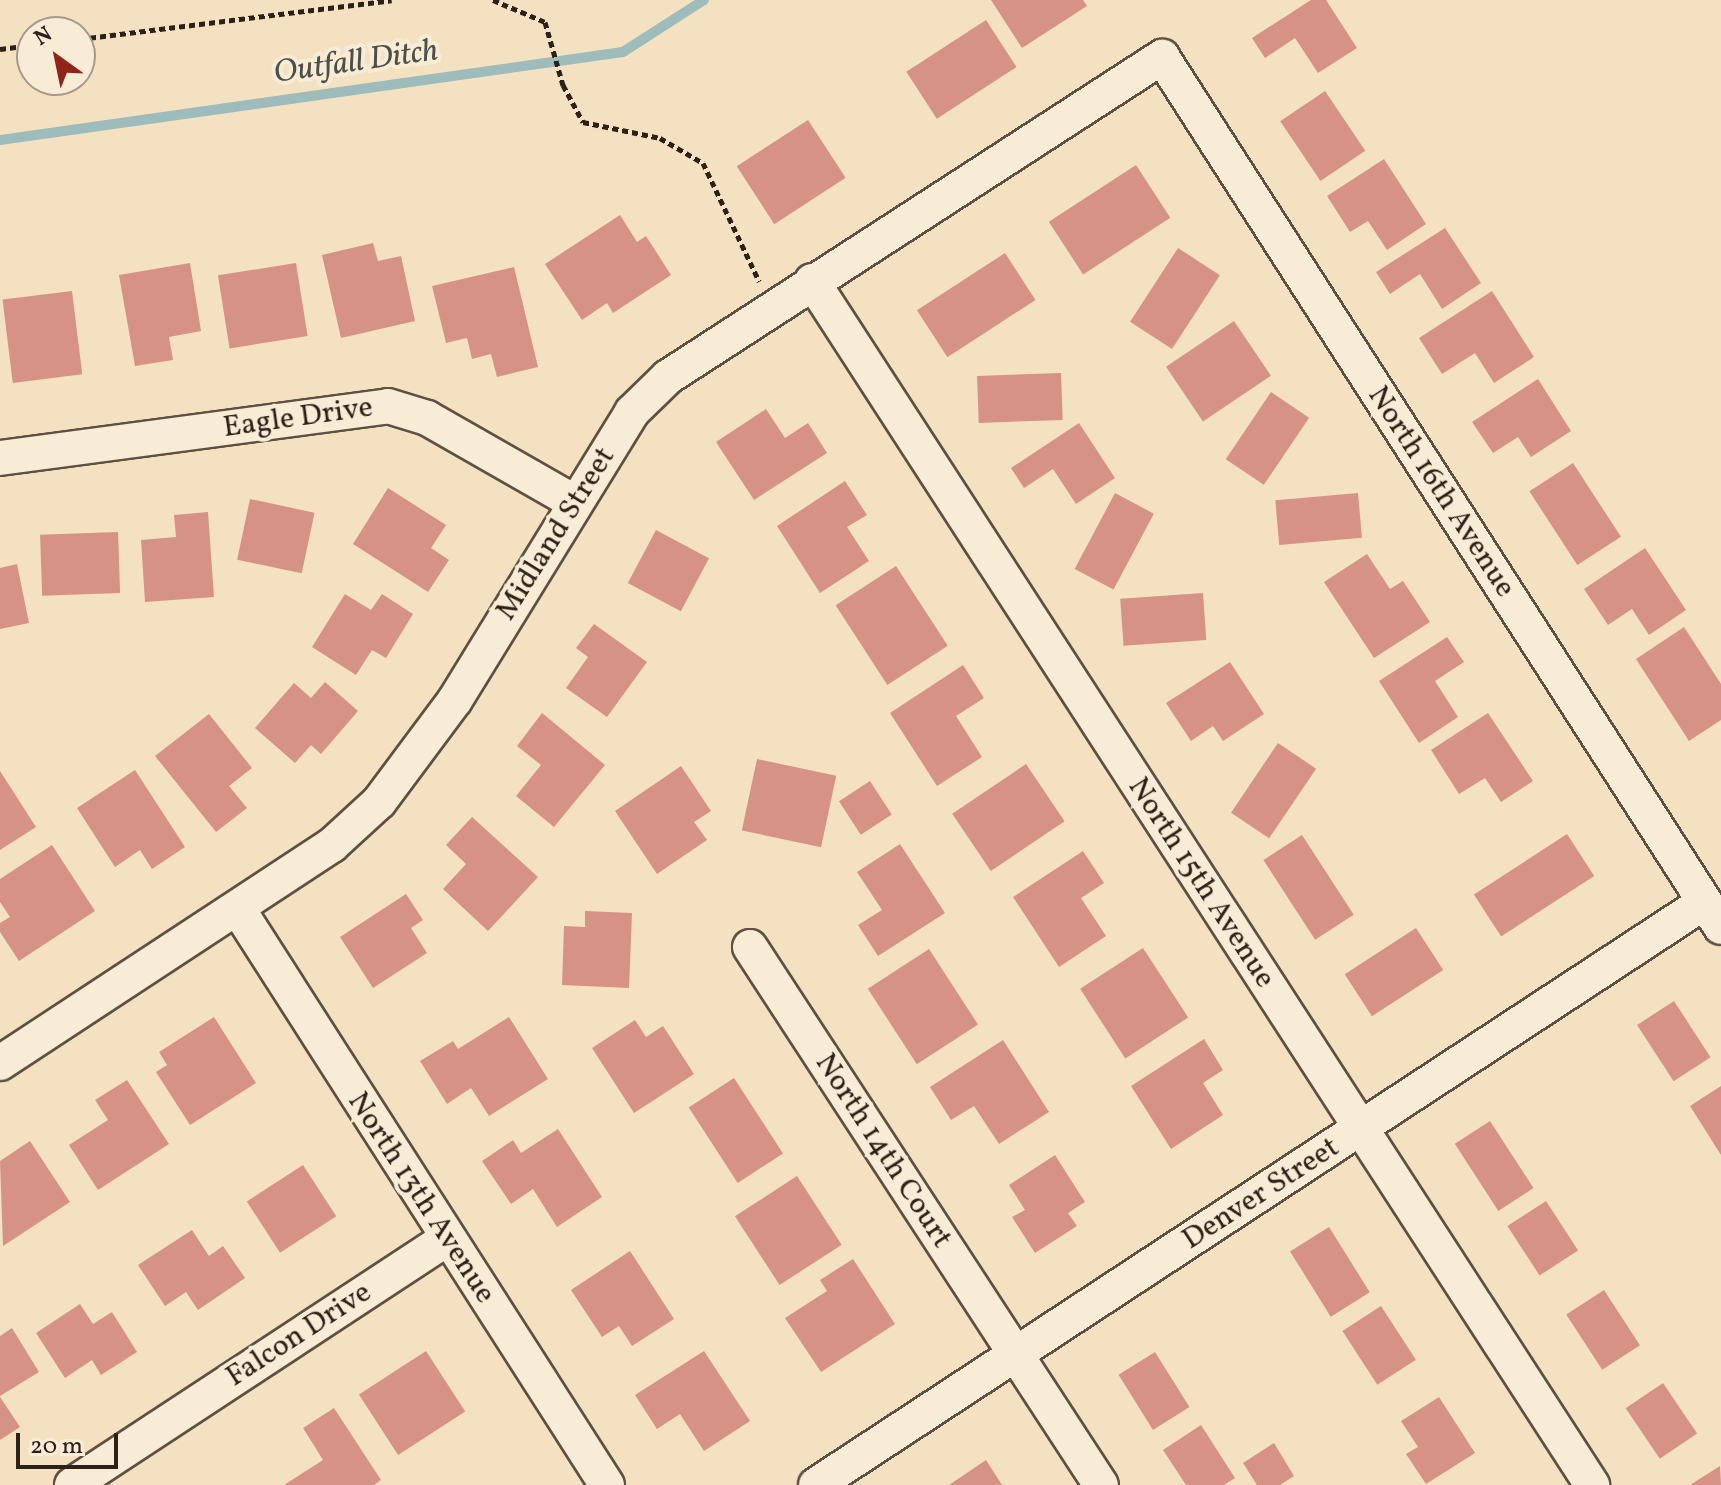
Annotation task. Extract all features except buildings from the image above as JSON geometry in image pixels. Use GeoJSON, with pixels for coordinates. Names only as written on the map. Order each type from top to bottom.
{"type":"FeatureCollection","features":[{"type":"Feature","properties":{"kind":"street","name":"Midland Street"},"geometry":{"type":"LineString","coordinates":[[0,1062],[332,845],[411,765],[632,412],[668,377],[771,307],[1162,57]]}},
{"type":"Feature","properties":{"kind":"street","name":"North 16th Avenue"},"geometry":{"type":"LineString","coordinates":[[1162,57],[1713,915]]}},
{"type":"Feature","properties":{"kind":"street","name":"North 15th Avenue"},"geometry":{"type":"LineString","coordinates":[[812,281],[1592,1485]]}},
{"type":"Feature","properties":{"kind":"street","name":"Eagle Drive"},"geometry":{"type":"LineString","coordinates":[[0,458],[388,406],[427,418],[574,502]]}},
{"type":"Feature","properties":{"kind":"street","name":"North 13th Avenue"},"geometry":{"type":"LineString","coordinates":[[238,909],[446,1239],[607,1485]]}},
{"type":"Feature","properties":{"kind":"street","name":"Denver Street"},"geometry":{"type":"LineString","coordinates":[[816,1485],[1360,1129],[1713,915]]}},
{"type":"Feature","properties":{"kind":"street","name":"North 14th Court"},"geometry":{"type":"LineString","coordinates":[[750,947],[1101,1485]]}},
{"type":"Feature","properties":{"kind":"street","name":"Falcon Drive"},"geometry":{"type":"LineString","coordinates":[[72,1485],[446,1239]]}},
{"type":"Feature","properties":{"kind":"path"},"geometry":{"type":"LineString","coordinates":[[96,37],[392,0]]}},
{"type":"Feature","properties":{"kind":"path"},"geometry":{"type":"LineString","coordinates":[[493,0],[545,22],[554,43],[563,85],[583,122],[660,138],[703,163],[771,307]]}},
{"type":"Feature","properties":{"kind":"waterway","name":"Outfall Ditch"},"geometry":{"type":"LineString","coordinates":[[0,140],[623,52],[704,0]]}}]}
